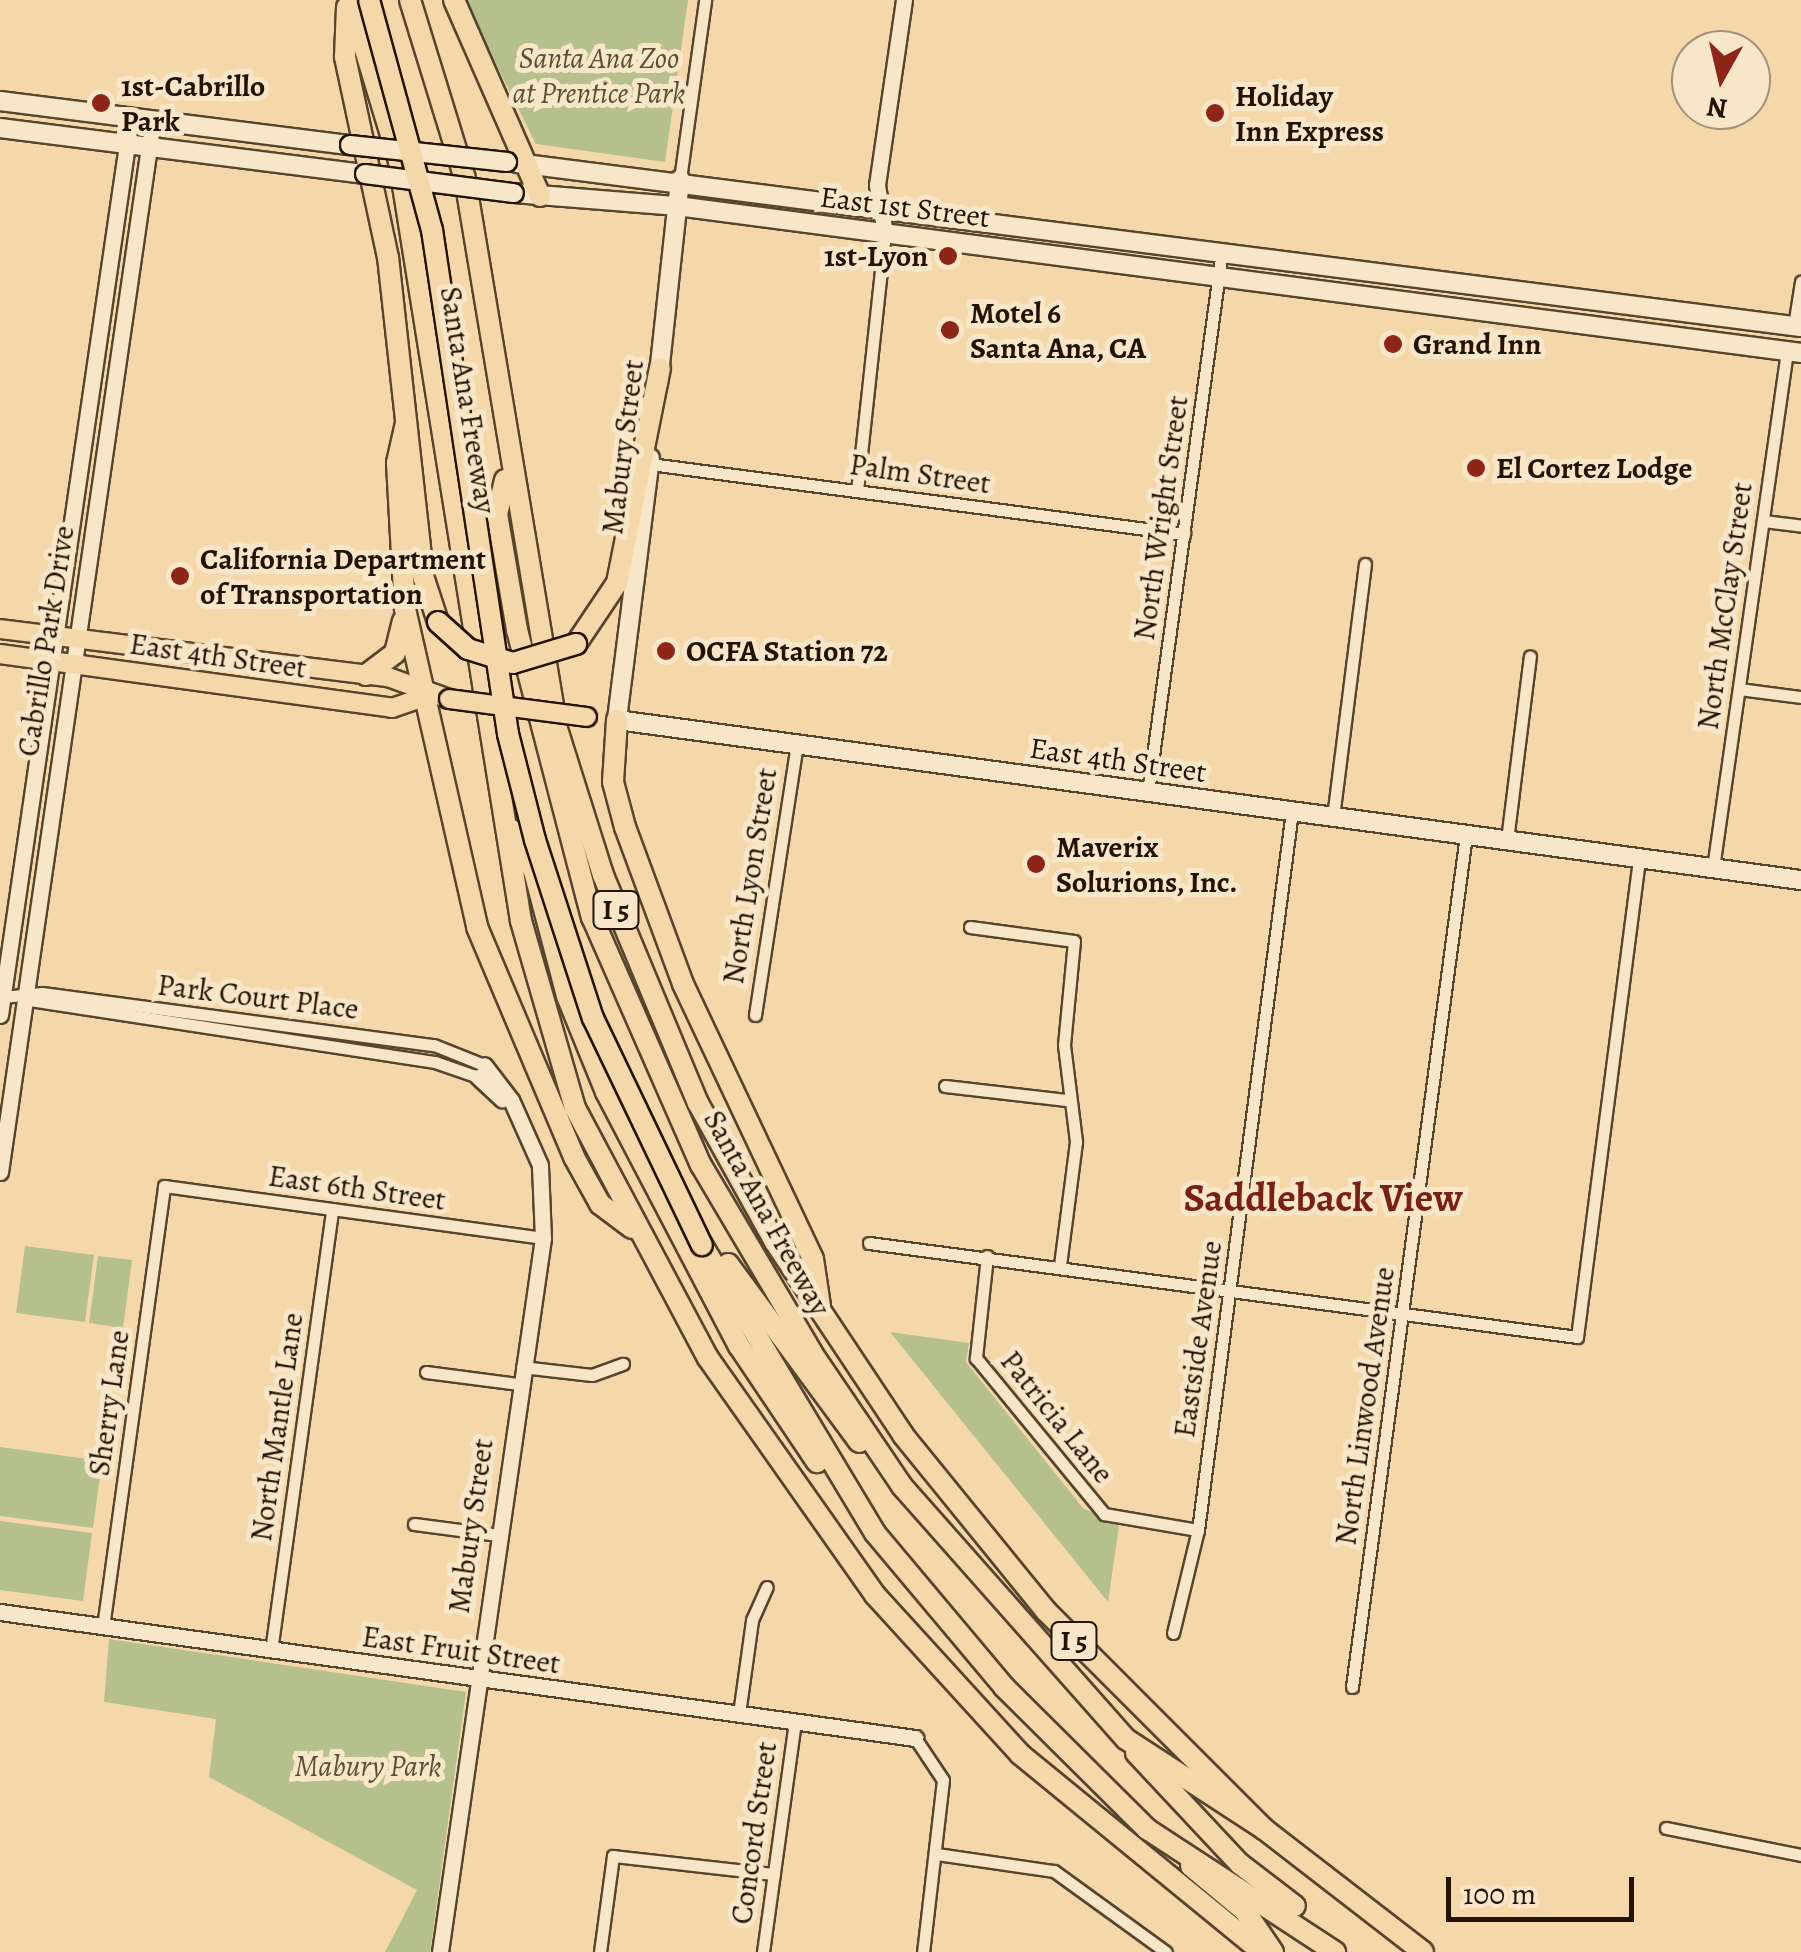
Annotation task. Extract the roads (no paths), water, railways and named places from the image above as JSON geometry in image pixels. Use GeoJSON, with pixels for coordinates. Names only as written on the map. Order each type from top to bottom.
{"type":"FeatureCollection","features":[{"type":"Feature","properties":{"kind":"highway"},"geometry":{"type":"LineString","coordinates":[[348,0],[345,57],[388,258],[422,576],[438,622],[468,649],[513,663],[576,644],[618,583],[660,368]]}},
{"type":"Feature","properties":{"kind":"highway","name":"Santa Ana Freeway"},"geometry":{"type":"LineString","coordinates":[[348,0],[398,161],[504,815],[540,1011],[574,1108],[636,1231],[746,1420],[875,1595],[1020,1754],[1262,1952]]}},
{"type":"Feature","properties":{"kind":"highway"},"geometry":{"type":"LineString","coordinates":[[369,0],[432,230],[508,734],[535,840],[593,1018],[707,1242],[875,1533]]}},
{"type":"Feature","properties":{"kind":"highway"},"geometry":{"type":"LineString","coordinates":[[380,0],[430,165],[544,836],[600,1013],[707,1242],[796,1362],[902,1486]]}},
{"type":"Feature","properties":{"kind":"highway","name":"Santa Ana Freeway"},"geometry":{"type":"LineString","coordinates":[[410,0],[465,180],[508,468],[557,729],[602,875],[698,1103],[821,1315],[1046,1611],[1264,1829]]}},
{"type":"Feature","properties":{"kind":"highway"},"geometry":{"type":"LineString","coordinates":[[454,0],[531,164],[540,196]]}},
{"type":"Feature","properties":{"kind":"highway"},"geometry":{"type":"LineString","coordinates":[[406,423],[397,463],[405,610],[428,696],[477,927],[512,1027],[600,1204],[636,1231]]}},
{"type":"Feature","properties":{"kind":"highway","name":"Santa Ana Freeway"},"geometry":{"type":"LineString","coordinates":[[508,468],[497,514],[517,630],[565,837],[616,983],[700,1165],[902,1486],[1126,1739],[1264,1829],[1422,1952]]}},
{"type":"Feature","properties":{"kind":"highway"},"geometry":{"type":"LineString","coordinates":[[366,675],[396,654],[405,610]]}},
{"type":"Feature","properties":{"kind":"highway"},"geometry":{"type":"LineString","coordinates":[[617,720],[612,782],[625,827],[683,984],[813,1259],[821,1315]]}},
{"type":"Feature","properties":{"kind":"highway","name":"Santa Ana Freeway"},"geometry":{"type":"LineString","coordinates":[[504,815],[534,871],[606,1092],[668,1219],[739,1346],[875,1533]]}},
{"type":"Feature","properties":{"kind":"highway","name":"I 5"},"geometry":{"type":"LineString","coordinates":[[875,1533],[1004,1687],[1147,1829],[1245,1910],[1273,1952]]}},
{"type":"Feature","properties":{"kind":"highway"},"geometry":{"type":"LineString","coordinates":[[1126,1739],[1240,1864],[1354,1952]]}},
{"type":"Feature","properties":{"kind":"highway"},"geometry":{"type":"LineString","coordinates":[[1147,1829],[1334,1952]]}},
{"type":"Feature","properties":{"kind":"highway"},"geometry":{"type":"LineString","coordinates":[[1225,1924],[1240,1952]]}},
{"type":"Feature","properties":{"kind":"main road","name":"East 1st Street"},"geometry":{"type":"LineString","coordinates":[[0,101],[350,145],[680,179],[1798,326]]}},
{"type":"Feature","properties":{"kind":"main road","name":"East 1st Street"},"geometry":{"type":"LineString","coordinates":[[0,128],[514,194],[677,206],[1794,352]]}},
{"type":"Feature","properties":{"kind":"main road","name":"Mabury Street"},"geometry":{"type":"LineString","coordinates":[[617,720],[650,464],[680,179]]}},
{"type":"Feature","properties":{"kind":"main road"},"geometry":{"type":"LineString","coordinates":[[1678,336],[1772,339],[1798,326]]}},
{"type":"Feature","properties":{"kind":"main road","name":"East 4th Street"},"geometry":{"type":"LineString","coordinates":[[0,630],[366,675],[449,699],[1801,880]]}},
{"type":"Feature","properties":{"kind":"main road","name":"East 4th Street"},"geometry":{"type":"LineString","coordinates":[[0,654],[392,708],[428,696]]}},
{"type":"Feature","properties":{"kind":"street"},"geometry":{"type":"LineString","coordinates":[[680,179],[704,0]]}},
{"type":"Feature","properties":{"kind":"street"},"geometry":{"type":"LineString","coordinates":[[857,491],[885,233],[881,206],[904,0]]}},
{"type":"Feature","properties":{"kind":"street","name":"Cabrillo Park Drive"},"geometry":{"type":"LineString","coordinates":[[0,1015],[50,636],[78,502],[131,117]]}},
{"type":"Feature","properties":{"kind":"street","name":"Cabrillo Park Drive"},"geometry":{"type":"LineString","coordinates":[[0,1172],[71,638],[152,120]]}},
{"type":"Feature","properties":{"kind":"street","name":"North Wright Street"},"geometry":{"type":"LineString","coordinates":[[1148,792],[1222,250]]}},
{"type":"Feature","properties":{"kind":"street"},"geometry":{"type":"LineString","coordinates":[[1798,326],[1801,282]]}},
{"type":"Feature","properties":{"kind":"street","name":"North McClay Street"},"geometry":{"type":"LineString","coordinates":[[1713,868],[1763,521],[1794,352]]}},
{"type":"Feature","properties":{"kind":"street","name":"Palm Street"},"geometry":{"type":"LineString","coordinates":[[650,464],[1184,534]]}},
{"type":"Feature","properties":{"kind":"street"},"geometry":{"type":"LineString","coordinates":[[1763,521],[1801,526]]}},
{"type":"Feature","properties":{"kind":"street"},"geometry":{"type":"LineString","coordinates":[[1333,817],[1365,564]]}},
{"type":"Feature","properties":{"kind":"street"},"geometry":{"type":"LineString","coordinates":[[1507,840],[1530,656]]}},
{"type":"Feature","properties":{"kind":"street"},"geometry":{"type":"LineString","coordinates":[[1739,690],[1801,697]]}},
{"type":"Feature","properties":{"kind":"street","name":"North Lyon Street"},"geometry":{"type":"LineString","coordinates":[[756,1015],[798,746]]}},
{"type":"Feature","properties":{"kind":"street","name":"Eastside Avenue"},"geometry":{"type":"LineString","coordinates":[[1173,1633],[1198,1530],[1292,811]]}},
{"type":"Feature","properties":{"kind":"street","name":"North Linwood Avenue"},"geometry":{"type":"LineString","coordinates":[[1352,1688],[1466,834]]}},
{"type":"Feature","properties":{"kind":"street"},"geometry":{"type":"LineString","coordinates":[[869,1243],[1577,1336],[1639,859]]}},
{"type":"Feature","properties":{"kind":"street"},"geometry":{"type":"LineString","coordinates":[[970,928],[1074,941],[1066,1100],[1076,1142],[1060,1266]]}},
{"type":"Feature","properties":{"kind":"street","name":"Park Court Place"},"geometry":{"type":"LineString","coordinates":[[3,997],[23,998],[42,993],[434,1045],[481,1071]]}},
{"type":"Feature","properties":{"kind":"street","name":"Mabury Street"},"geometry":{"type":"LineString","coordinates":[[440,1952],[543,1238],[540,1166],[514,1114],[481,1071]]}},
{"type":"Feature","properties":{"kind":"street"},"geometry":{"type":"LineString","coordinates":[[945,1086],[1066,1100]]}},
{"type":"Feature","properties":{"kind":"street","name":"East 6th Street"},"geometry":{"type":"LineString","coordinates":[[164,1186],[543,1238]]}},
{"type":"Feature","properties":{"kind":"street","name":"Sherry Lane"},"geometry":{"type":"LineString","coordinates":[[103,1626],[164,1186]]}},
{"type":"Feature","properties":{"kind":"street","name":"North Mantle Lane"},"geometry":{"type":"LineString","coordinates":[[271,1652],[332,1210]]}},
{"type":"Feature","properties":{"kind":"street","name":"Patricia Lane"},"geometry":{"type":"LineString","coordinates":[[987,1256],[976,1358],[1104,1514],[1198,1530]]}},
{"type":"Feature","properties":{"kind":"street"},"geometry":{"type":"LineString","coordinates":[[522,1367],[592,1375],[623,1364]]}},
{"type":"Feature","properties":{"kind":"street"},"geometry":{"type":"LineString","coordinates":[[426,1372],[519,1384]]}},
{"type":"Feature","properties":{"kind":"street"},"geometry":{"type":"LineString","coordinates":[[414,1524],[498,1535]]}},
{"type":"Feature","properties":{"kind":"street"},"geometry":{"type":"LineString","coordinates":[[739,1714],[752,1620],[767,1587]]}},
{"type":"Feature","properties":{"kind":"street","name":"East Fruit Street"},"geometry":{"type":"LineString","coordinates":[[0,1612],[915,1738]]}},
{"type":"Feature","properties":{"kind":"street","name":"Concord Street"},"geometry":{"type":"LineString","coordinates":[[764,1952],[795,1721]]}},
{"type":"Feature","properties":{"kind":"street"},"geometry":{"type":"LineString","coordinates":[[915,1738],[941,1768],[938,1854],[923,1952]]}},
{"type":"Feature","properties":{"kind":"street"},"geometry":{"type":"LineString","coordinates":[[1666,1828],[1801,1855]]}},
{"type":"Feature","properties":{"kind":"street"},"geometry":{"type":"LineString","coordinates":[[938,1854],[1054,1872],[1166,1952]]}},
{"type":"Feature","properties":{"kind":"street"},"geometry":{"type":"LineString","coordinates":[[600,1952],[613,1856],[774,1874]]}},
{"type":"Feature","properties":{"kind":"place","name":"1st-Cabrillo Park"},"geometry":{"type":"Point","coordinates":[101,103]}},
{"type":"Feature","properties":{"kind":"place","name":"Holiday Inn Express"},"geometry":{"type":"Point","coordinates":[1215,113]}},
{"type":"Feature","properties":{"kind":"place","name":"1st-Lyon"},"geometry":{"type":"Point","coordinates":[948,256]}},
{"type":"Feature","properties":{"kind":"place","name":"Motel 6 Santa Ana, CA"},"geometry":{"type":"Point","coordinates":[950,330]}},
{"type":"Feature","properties":{"kind":"place","name":"Grand Inn"},"geometry":{"type":"Point","coordinates":[1393,344]}},
{"type":"Feature","properties":{"kind":"place","name":"El Cortez Lodge"},"geometry":{"type":"Point","coordinates":[1476,468]}},
{"type":"Feature","properties":{"kind":"place","name":"California Department of Transportation"},"geometry":{"type":"Point","coordinates":[180,576]}},
{"type":"Feature","properties":{"kind":"place","name":"OCFA Station 72"},"geometry":{"type":"Point","coordinates":[666,651]}},
{"type":"Feature","properties":{"kind":"place","name":"Maverix Solurions, Inc."},"geometry":{"type":"Point","coordinates":[1036,864]}},
{"type":"Feature","properties":{"kind":"district","name":"Saddleback View"},"geometry":{"type":"Point","coordinates":[1323,1198]}},
{"type":"Feature","properties":{"kind":"park label","name":"Santa Ana Zoo at Prentice Park"},"geometry":{"type":"Point","coordinates":[599,75]}},
{"type":"Feature","properties":{"kind":"park label","name":"Mabury Park"},"geometry":{"type":"Point","coordinates":[368,1766]}}]}
